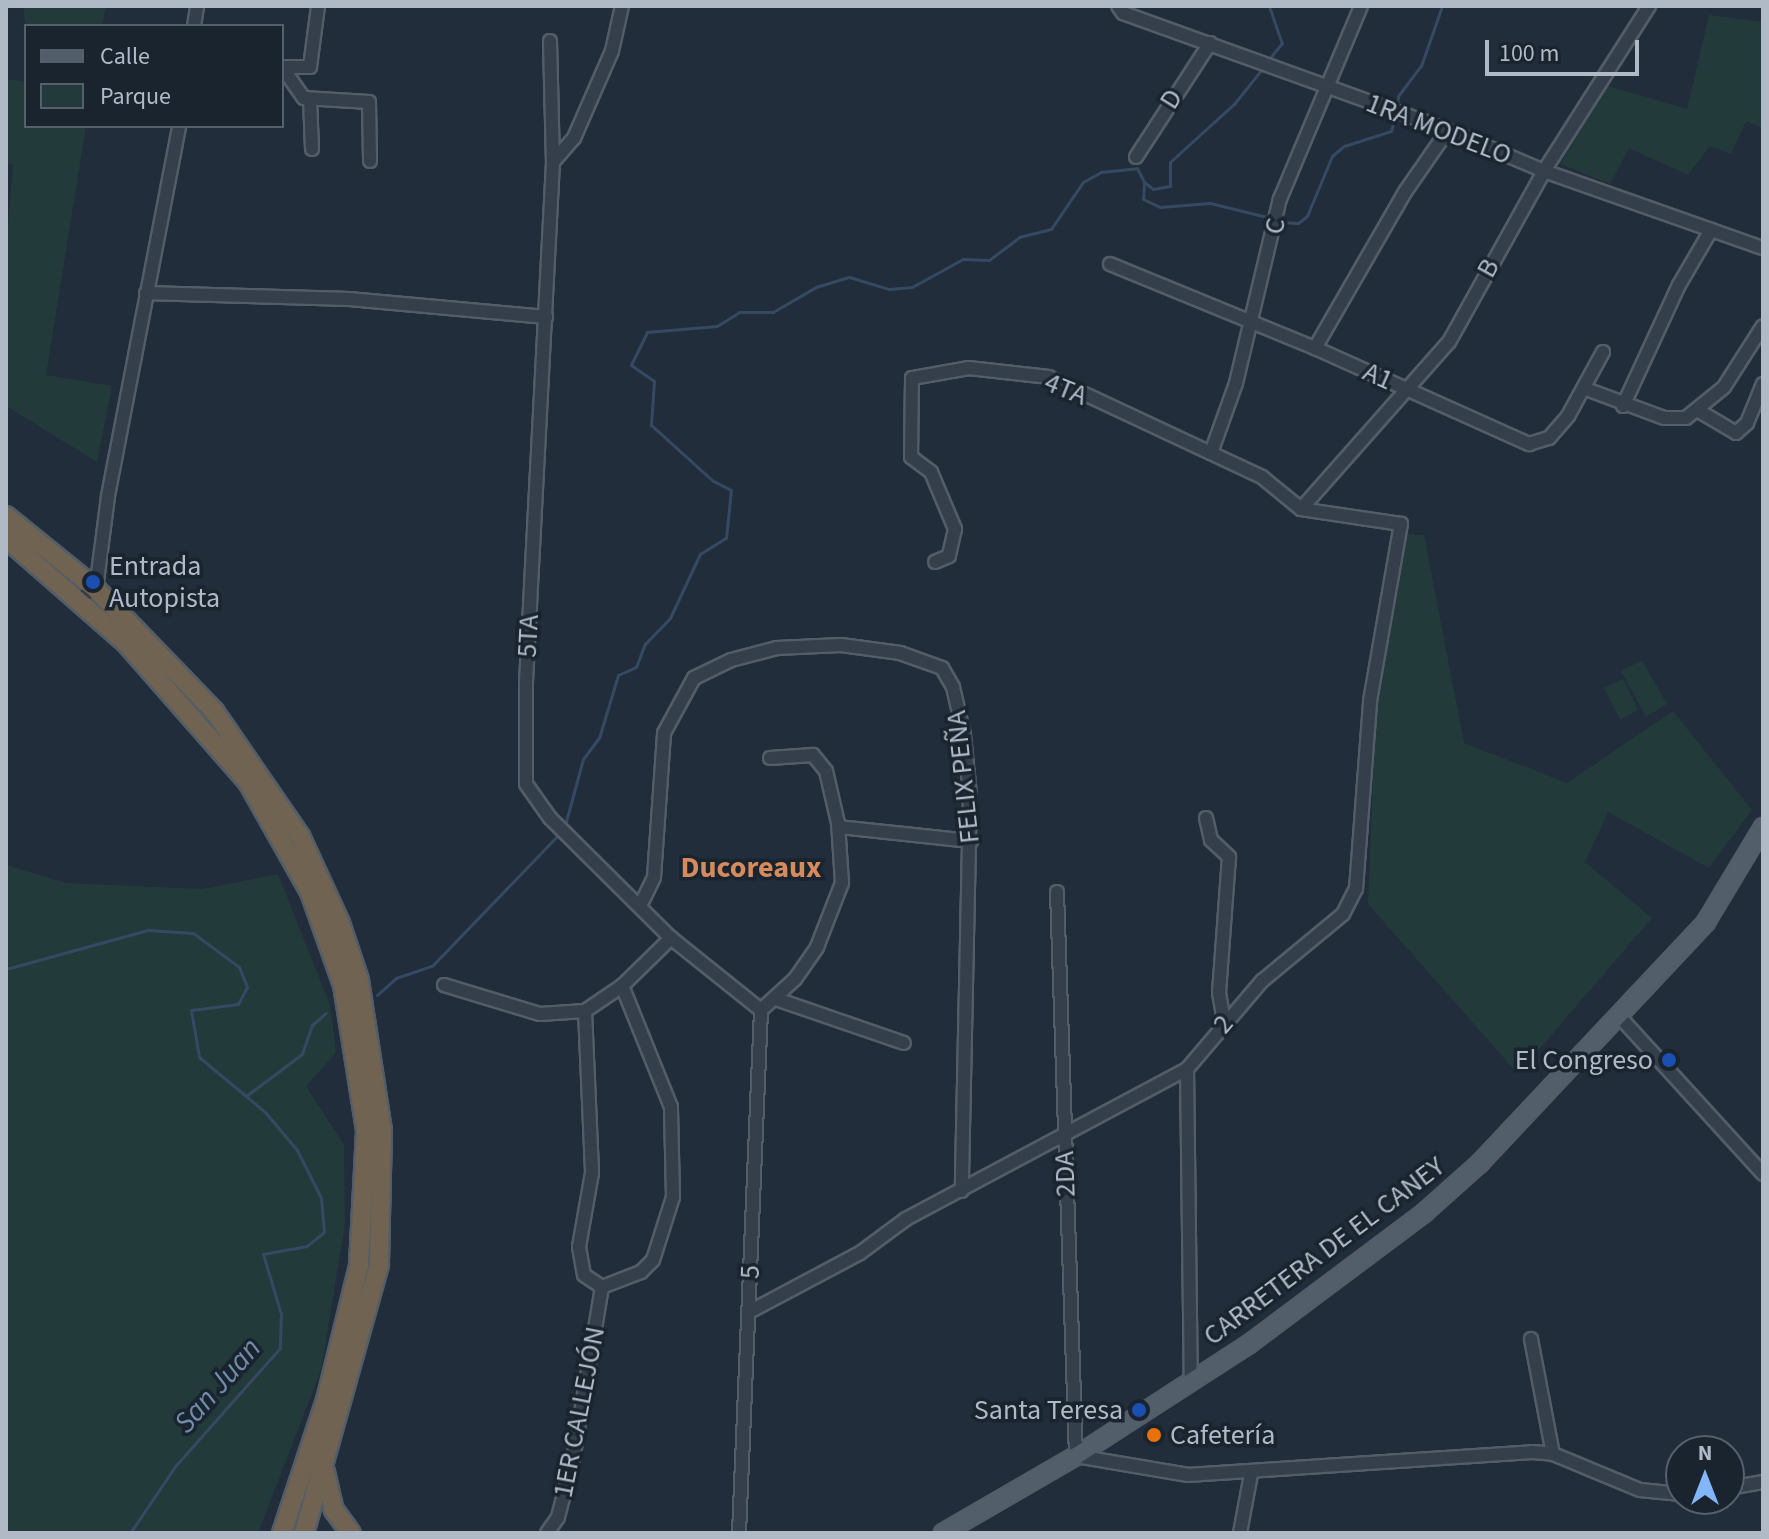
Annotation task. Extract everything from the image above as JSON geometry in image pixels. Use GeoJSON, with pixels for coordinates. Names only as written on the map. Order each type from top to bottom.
{"type":"FeatureCollection","features":[{"type":"Feature","properties":{"kind":"highway"},"geometry":{"type":"LineString","coordinates":[[6,516],[96,589],[214,711],[258,769],[300,836],[340,923],[359,980],[382,1130],[383,1209],[371,1301],[304,1533]]}},
{"type":"Feature","properties":{"kind":"highway"},"geometry":{"type":"LineString","coordinates":[[6,538],[79,598],[205,727],[248,782],[310,892],[353,1025],[368,1162],[359,1266],[326,1400],[282,1531]]}},
{"type":"Feature","properties":{"kind":"highway"},"geometry":{"type":"LineString","coordinates":[[324,1470],[334,1510],[351,1533]]}},
{"type":"Feature","properties":{"kind":"main road","name":"CARRETERA DE EL CANEY"},"geometry":{"type":"LineString","coordinates":[[943,1533],[1076,1456],[1249,1344],[1424,1213],[1480,1163],[1706,922],[1763,827]]}},
{"type":"Feature","properties":{"kind":"street"},"geometry":{"type":"LineString","coordinates":[[284,67],[310,67],[318,6]]}},
{"type":"Feature","properties":{"kind":"street"},"geometry":{"type":"LineString","coordinates":[[553,162],[574,138],[612,51],[622,6]]}},
{"type":"Feature","properties":{"kind":"street","name":"1RA MODELO"},"geometry":{"type":"LineString","coordinates":[[1118,6],[1123,13],[1448,130],[1544,171],[1763,248]]}},
{"type":"Feature","properties":{"kind":"street","name":"C"},"geometry":{"type":"LineString","coordinates":[[1211,453],[1253,321],[1280,199],[1361,6]]}},
{"type":"Feature","properties":{"kind":"street","name":"B"},"geometry":{"type":"LineString","coordinates":[[1301,509],[1410,390],[1449,342],[1544,171],[1649,6]]}},
{"type":"Feature","properties":{"kind":"street","name":"5TA"},"geometry":{"type":"LineString","coordinates":[[550,41],[553,162],[546,237],[546,317],[525,747],[526,784],[550,818],[641,904],[671,938],[761,1010]]}},
{"type":"Feature","properties":{"kind":"street","name":"D"},"geometry":{"type":"LineString","coordinates":[[1136,157],[1210,43]]}},
{"type":"Feature","properties":{"kind":"street"},"geometry":{"type":"LineString","coordinates":[[284,68],[310,99],[312,149]]}},
{"type":"Feature","properties":{"kind":"street"},"geometry":{"type":"LineString","coordinates":[[310,99],[369,102],[370,161]]}},
{"type":"Feature","properties":{"kind":"street"},"geometry":{"type":"LineString","coordinates":[[79,598],[96,589],[146,293],[179,128]]}},
{"type":"Feature","properties":{"kind":"street"},"geometry":{"type":"LineString","coordinates":[[1315,348],[1405,192],[1448,130]]}},
{"type":"Feature","properties":{"kind":"street"},"geometry":{"type":"LineString","coordinates":[[1623,406],[1679,285],[1711,230]]}},
{"type":"Feature","properties":{"kind":"street","name":"A1"},"geometry":{"type":"LineString","coordinates":[[1110,264],[1253,321],[1529,444],[1549,438],[1586,389],[1603,352]]}},
{"type":"Feature","properties":{"kind":"street"},"geometry":{"type":"LineString","coordinates":[[146,293],[349,299],[546,317]]}},
{"type":"Feature","properties":{"kind":"street"},"geometry":{"type":"LineString","coordinates":[[1586,389],[1623,406],[1664,418],[1699,411],[1724,387],[1763,326]]}},
{"type":"Feature","properties":{"kind":"street","name":"4TA"},"geometry":{"type":"LineString","coordinates":[[935,562],[949,556],[955,529],[931,472],[911,457],[912,378],[969,368],[1049,377],[1262,477],[1301,509]]}},
{"type":"Feature","properties":{"kind":"street"},"geometry":{"type":"LineString","coordinates":[[1699,411],[1736,433],[1747,423],[1763,384]]}},
{"type":"Feature","properties":{"kind":"street","name":"2"},"geometry":{"type":"LineString","coordinates":[[749,1312],[962,1191],[1187,1069],[1262,981],[1343,914],[1356,889],[1370,701],[1401,524],[1301,509]]}},
{"type":"Feature","properties":{"kind":"street","name":"FELIX PEÑA"},"geometry":{"type":"LineString","coordinates":[[641,904],[654,877],[664,733],[682,692],[710,668],[777,648],[841,645],[900,653],[942,668],[953,687],[964,735],[971,841],[960,1088],[962,1191]]}},
{"type":"Feature","properties":{"kind":"street"},"geometry":{"type":"LineString","coordinates":[[761,1010],[776,999],[817,947],[842,883],[839,827],[829,779],[813,755],[770,758]]}},
{"type":"Feature","properties":{"kind":"street"},"geometry":{"type":"LineString","coordinates":[[1206,818],[1211,840],[1229,857],[1219,993],[1224,1022]]}},
{"type":"Feature","properties":{"kind":"street"},"geometry":{"type":"LineString","coordinates":[[839,827],[971,841]]}},
{"type":"Feature","properties":{"kind":"street","name":"2DA"},"geometry":{"type":"LineString","coordinates":[[1057,892],[1076,1456]]}},
{"type":"Feature","properties":{"kind":"street"},"geometry":{"type":"LineString","coordinates":[[444,985],[540,1014],[585,1011],[622,986],[671,938]]}},
{"type":"Feature","properties":{"kind":"street"},"geometry":{"type":"LineString","coordinates":[[585,1011],[592,1173],[579,1247],[584,1275],[602,1287],[641,1272],[653,1260],[673,1197],[671,1107],[622,986]]}},
{"type":"Feature","properties":{"kind":"street"},"geometry":{"type":"LineString","coordinates":[[776,999],[904,1043]]}},
{"type":"Feature","properties":{"kind":"street","name":"5"},"geometry":{"type":"LineString","coordinates":[[739,1533],[761,1010]]}},
{"type":"Feature","properties":{"kind":"street"},"geometry":{"type":"LineString","coordinates":[[1618,1015],[1763,1174]]}},
{"type":"Feature","properties":{"kind":"street"},"geometry":{"type":"LineString","coordinates":[[1187,1069],[1191,1381]]}},
{"type":"Feature","properties":{"kind":"street","name":"1ER CALLEJÓN"},"geometry":{"type":"LineString","coordinates":[[547,1533],[558,1517],[573,1460],[602,1287]]}},
{"type":"Feature","properties":{"kind":"street"},"geometry":{"type":"LineString","coordinates":[[1531,1339],[1553,1454]]}},
{"type":"Feature","properties":{"kind":"street"},"geometry":{"type":"LineString","coordinates":[[1076,1456],[1188,1475],[1251,1474],[1503,1451],[1553,1454],[1640,1490],[1665,1492]]}},
{"type":"Feature","properties":{"kind":"street"},"geometry":{"type":"LineString","coordinates":[[1240,1533],[1251,1474]]}},
{"type":"Feature","properties":{"kind":"green space"},"geometry":{"type":"Polygon","coordinates":[[[23,6],[106,6],[102,24],[25,24],[23,6]]]}},
{"type":"Feature","properties":{"kind":"green space"},"geometry":{"type":"Polygon","coordinates":[[[1709,15],[1763,22],[1763,128],[1746,121],[1731,154],[1710,146],[1688,175],[1629,148],[1610,184],[1560,164],[1608,86],[1687,109],[1709,15]]]}},
{"type":"Feature","properties":{"kind":"green space"},"geometry":{"type":"Polygon","coordinates":[[[6,79],[24,82],[24,128],[86,128],[46,375],[112,386],[97,462],[6,406],[6,249],[13,165],[6,163],[6,79]]]}},
{"type":"Feature","properties":{"kind":"green space"},"geometry":{"type":"Polygon","coordinates":[[[1407,534],[1424,535],[1464,743],[1567,783],[1673,711],[1752,810],[1709,868],[1608,812],[1585,862],[1652,918],[1518,1074],[1368,904],[1376,701],[1407,534]]]}},
{"type":"Feature","properties":{"kind":"green space"},"geometry":{"type":"Polygon","coordinates":[[[1642,660],[1667,704],[1646,717],[1621,671],[1642,660]]]}},
{"type":"Feature","properties":{"kind":"green space"},"geometry":{"type":"Polygon","coordinates":[[[1623,679],[1638,710],[1620,720],[1604,688],[1623,679]]]}},
{"type":"Feature","properties":{"kind":"green space"},"geometry":{"type":"Polygon","coordinates":[[[6,865],[66,883],[203,889],[278,874],[330,1005],[336,1053],[306,1086],[344,1145],[345,1224],[321,1370],[258,1533],[6,1533],[6,865]]]}},
{"type":"Feature","properties":{"kind":"waterway"},"geometry":{"type":"LineString","coordinates":[[1269,6],[1282,43],[1269,59]]}},
{"type":"Feature","properties":{"kind":"waterway"},"geometry":{"type":"LineString","coordinates":[[1397,106],[1398,96],[1421,66],[1442,6]]}},
{"type":"Feature","properties":{"kind":"waterway"},"geometry":{"type":"LineString","coordinates":[[1144,182],[1153,189],[1170,186],[1170,162],[1234,104],[1262,69]]}},
{"type":"Feature","properties":{"kind":"waterway"},"geometry":{"type":"LineString","coordinates":[[1278,222],[1298,223],[1307,216],[1332,156],[1344,146],[1391,131],[1396,114]]}},
{"type":"Feature","properties":{"kind":"waterway"},"geometry":{"type":"LineString","coordinates":[[565,825],[583,759],[599,738],[618,675],[636,667],[645,644],[670,618],[700,554],[726,538],[731,490],[713,481],[651,425],[654,381],[631,365],[647,332],[717,326],[739,312],[773,312],[816,287],[849,277],[889,289],[912,287],[963,259],[989,260],[1019,237],[1051,229],[1083,182],[1101,172],[1137,168],[1144,182],[1143,199],[1160,207],[1210,203],[1271,218]]}},
{"type":"Feature","properties":{"kind":"waterway"},"geometry":{"type":"LineString","coordinates":[[377,995],[396,978],[433,965],[561,832]]}},
{"type":"Feature","properties":{"kind":"waterway","name":"San Juan"},"geometry":{"type":"LineString","coordinates":[[6,969],[148,930],[193,933],[239,967],[247,987],[238,1004],[191,1010],[199,1057],[265,1112],[297,1150],[321,1198],[324,1232],[307,1246],[263,1254],[281,1314],[280,1348],[176,1465],[130,1533]]}},
{"type":"Feature","properties":{"kind":"waterway"},"geometry":{"type":"LineString","coordinates":[[246,1096],[302,1054],[312,1025],[326,1013]]}},
{"type":"Feature","properties":{"kind":"place","name":"Entrada Autopista"},"geometry":{"type":"Point","coordinates":[93,582]}},
{"type":"Feature","properties":{"kind":"place","name":"El Congreso"},"geometry":{"type":"Point","coordinates":[1669,1060]}},
{"type":"Feature","properties":{"kind":"place","name":"Santa Teresa"},"geometry":{"type":"Point","coordinates":[1139,1410]}},
{"type":"Feature","properties":{"kind":"place","name":"Cafetería"},"geometry":{"type":"Point","coordinates":[1154,1435]}},
{"type":"Feature","properties":{"kind":"district","name":"Ducoreaux"},"geometry":{"type":"Point","coordinates":[751,868]}}]}
